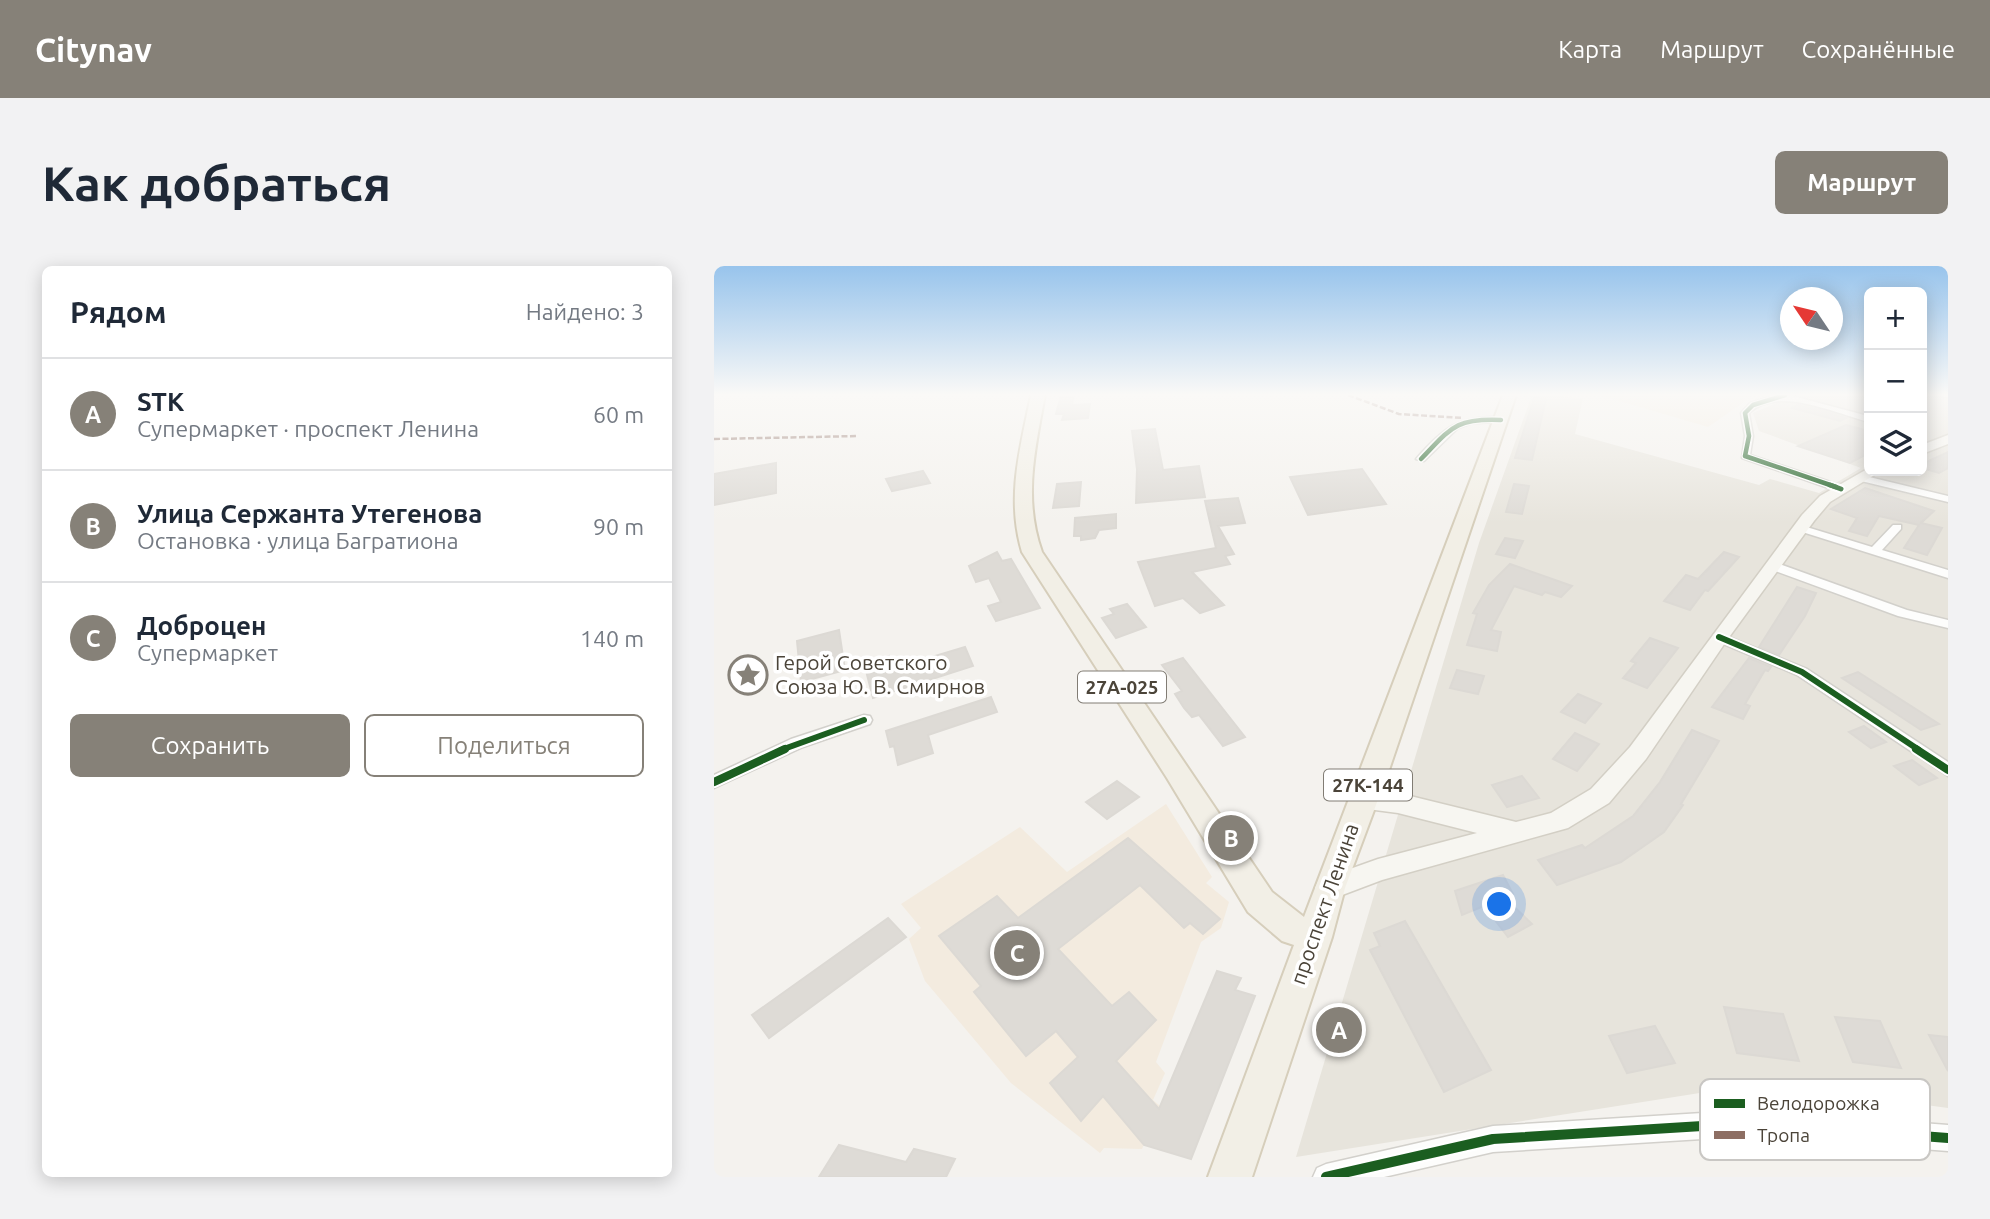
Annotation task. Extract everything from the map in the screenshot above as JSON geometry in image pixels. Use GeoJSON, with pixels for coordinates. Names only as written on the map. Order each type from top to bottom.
{"type":"FeatureCollection","features":[{"type":"Feature","properties":{"kind":"main road","name":"27А-025"},"geometry":{"type":"LineString","coordinates":[[1031,438],[1020,499],[1021,520],[1032,552],[1260,902],[1294,930],[1315,937]]}},
{"type":"Feature","properties":{"kind":"main road","name":"проспект Ленина"},"geometry":{"type":"LineString","coordinates":[[1230,1177],[1315,937],[1329,888],[1361,800],[1375,770],[1495,438]]}},
{"type":"Feature","properties":{"kind":"main road"},"geometry":{"type":"LineString","coordinates":[[1927,448],[1948,439]]}},
{"type":"Feature","properties":{"kind":"main road"},"geometry":{"type":"LineString","coordinates":[[1329,888],[1378,870],[1559,821],[1600,796],[1638,753],[1800,528],[1825,499],[1864,476]]}},
{"type":"Feature","properties":{"kind":"main road"},"geometry":{"type":"LineString","coordinates":[[1361,800],[1398,803],[1518,833]]}},
{"type":"Feature","properties":{"kind":"street"},"geometry":{"type":"LineString","coordinates":[[1421,459],[1444,438]]}},
{"type":"Feature","properties":{"kind":"street"},"geometry":{"type":"LineString","coordinates":[[1749,438],[1745,456],[1840,489]]}},
{"type":"Feature","properties":{"kind":"street"},"geometry":{"type":"LineString","coordinates":[[1873,476],[1948,499]]}},
{"type":"Feature","properties":{"kind":"street"},"geometry":{"type":"LineString","coordinates":[[1874,551],[1897,527]]}},
{"type":"Feature","properties":{"kind":"street"},"geometry":{"type":"LineString","coordinates":[[1800,528],[1948,573]]}},
{"type":"Feature","properties":{"kind":"street"},"geometry":{"type":"LineString","coordinates":[[1774,566],[1903,613],[1948,624]]}},
{"type":"Feature","properties":{"kind":"street"},"geometry":{"type":"LineString","coordinates":[[1719,637],[1802,672],[1948,770]]}},
{"type":"Feature","properties":{"kind":"street"},"geometry":{"type":"LineString","coordinates":[[714,782],[797,743],[864,720]]}},
{"type":"Feature","properties":{"kind":"street"},"geometry":{"type":"LineString","coordinates":[[1326,1177],[1493,1139],[1700,1126]]}},
{"type":"Feature","properties":{"kind":"street"},"geometry":{"type":"LineString","coordinates":[[1930,1137],[1948,1138]]}},
{"type":"Feature","properties":{"kind":"shaded area"},"geometry":{"type":"Polygon","coordinates":[[[1517,438],[1588,438],[1759,485],[1770,479],[1819,493],[1861,468],[1777,438],[1864,438],[1864,476],[1927,476],[1927,438],[1948,438],[1948,1108],[1930,1106],[1930,1079],[1700,1079],[1700,1093],[1296,1157],[1479,543],[1517,438]]]}},
{"type":"Feature","properties":{"kind":"shaded area"},"geometry":{"type":"Polygon","coordinates":[[[1166,804],[1212,877],[1206,883],[1229,902],[1221,928],[1201,942],[1156,1062],[1165,1073],[1153,1100],[1160,1106],[1142,1149],[1104,1148],[1100,1153],[1011,1083],[925,981],[909,939],[921,928],[901,904],[1020,827],[1067,872],[1166,804]]]}},
{"type":"Feature","properties":{"kind":"building"},"geometry":{"type":"Polygon","coordinates":[[[1133,438],[1157,438],[1163,470],[1199,466],[1205,497],[1136,503],[1137,469],[1133,438]]]}},
{"type":"Feature","properties":{"kind":"building"},"geometry":{"type":"Polygon","coordinates":[[[1521,438],[1537,438],[1532,460],[1515,458],[1521,438]]]}},
{"type":"Feature","properties":{"kind":"building"},"geometry":{"type":"Polygon","coordinates":[[[1817,438],[1864,438],[1864,456],[1850,463],[1798,446],[1817,438]]]}},
{"type":"Feature","properties":{"kind":"building"},"geometry":{"type":"Polygon","coordinates":[[[1948,452],[1948,468],[1939,473],[1927,469],[1927,462],[1948,452]]]}},
{"type":"Feature","properties":{"kind":"building"},"geometry":{"type":"Polygon","coordinates":[[[776,463],[776,493],[714,505],[714,474],[776,463]]]}},
{"type":"Feature","properties":{"kind":"building"},"geometry":{"type":"Polygon","coordinates":[[[1362,469],[1386,504],[1308,515],[1290,477],[1362,469]]]}},
{"type":"Feature","properties":{"kind":"building"},"geometry":{"type":"Polygon","coordinates":[[[923,471],[930,483],[892,491],[886,479],[923,471]]]}},
{"type":"Feature","properties":{"kind":"building"},"geometry":{"type":"Polygon","coordinates":[[[1081,482],[1079,506],[1053,508],[1057,484],[1081,482]]]}},
{"type":"Feature","properties":{"kind":"building"},"geometry":{"type":"Polygon","coordinates":[[[1514,484],[1529,486],[1522,514],[1506,512],[1514,484]]]}},
{"type":"Feature","properties":{"kind":"building"},"geometry":{"type":"Polygon","coordinates":[[[1865,488],[1934,511],[1921,523],[1942,528],[1927,555],[1904,548],[1919,525],[1879,516],[1867,536],[1849,531],[1857,518],[1831,509],[1865,488]]]}},
{"type":"Feature","properties":{"kind":"building"},"geometry":{"type":"Polygon","coordinates":[[[1238,498],[1245,523],[1218,526],[1234,554],[1225,556],[1230,564],[1192,572],[1224,605],[1200,613],[1183,598],[1155,606],[1138,562],[1216,548],[1205,501],[1238,498]]]}},
{"type":"Feature","properties":{"kind":"building"},"geometry":{"type":"Polygon","coordinates":[[[1116,514],[1116,528],[1099,530],[1095,538],[1081,540],[1081,536],[1074,536],[1075,518],[1116,514]]]}},
{"type":"Feature","properties":{"kind":"building"},"geometry":{"type":"Polygon","coordinates":[[[1505,538],[1523,541],[1515,558],[1496,554],[1505,538]]]}},
{"type":"Feature","properties":{"kind":"building"},"geometry":{"type":"Polygon","coordinates":[[[997,552],[1002,561],[1011,559],[1040,608],[996,621],[988,606],[1001,602],[989,578],[976,582],[969,566],[997,552]]]}},
{"type":"Feature","properties":{"kind":"building"},"geometry":{"type":"Polygon","coordinates":[[[1724,552],[1739,557],[1708,591],[1705,590],[1690,610],[1664,601],[1686,575],[1698,579],[1724,552]]]}},
{"type":"Feature","properties":{"kind":"building"},"geometry":{"type":"Polygon","coordinates":[[[1510,564],[1572,586],[1561,597],[1545,592],[1542,595],[1514,586],[1491,630],[1501,632],[1497,651],[1467,645],[1477,614],[1473,613],[1489,585],[1510,564]]]}},
{"type":"Feature","properties":{"kind":"building"},"geometry":{"type":"Polygon","coordinates":[[[1797,587],[1816,593],[1805,616],[1779,655],[1759,647],[1797,587]]]}},
{"type":"Feature","properties":{"kind":"building"},"geometry":{"type":"Polygon","coordinates":[[[1127,604],[1146,627],[1116,638],[1102,618],[1114,614],[1110,609],[1127,604]]]}},
{"type":"Feature","properties":{"kind":"building"},"geometry":{"type":"Polygon","coordinates":[[[839,630],[845,670],[801,682],[797,641],[839,630]]]}},
{"type":"Feature","properties":{"kind":"building"},"geometry":{"type":"Polygon","coordinates":[[[1650,638],[1678,648],[1647,688],[1623,678],[1636,663],[1631,661],[1650,638]]]}},
{"type":"Feature","properties":{"kind":"building"},"geometry":{"type":"Polygon","coordinates":[[[965,647],[973,666],[873,698],[864,663],[889,656],[892,669],[965,647]]]}},
{"type":"Feature","properties":{"kind":"building"},"geometry":{"type":"Polygon","coordinates":[[[1183,658],[1245,737],[1223,746],[1199,715],[1192,717],[1184,708],[1175,694],[1182,691],[1162,665],[1183,658]]]}},
{"type":"Feature","properties":{"kind":"building"},"geometry":{"type":"Polygon","coordinates":[[[1749,658],[1771,667],[1768,671],[1765,670],[1745,704],[1750,706],[1743,719],[1712,707],[1749,658]]]}},
{"type":"Feature","properties":{"kind":"building"},"geometry":{"type":"Polygon","coordinates":[[[1457,670],[1484,676],[1478,694],[1450,688],[1457,670]]]}},
{"type":"Feature","properties":{"kind":"building"},"geometry":{"type":"Polygon","coordinates":[[[1858,672],[1939,724],[1921,730],[1842,678],[1858,672]]]}},
{"type":"Feature","properties":{"kind":"building"},"geometry":{"type":"Polygon","coordinates":[[[1578,694],[1601,704],[1585,723],[1561,712],[1578,694]]]}},
{"type":"Feature","properties":{"kind":"building"},"geometry":{"type":"Polygon","coordinates":[[[991,697],[997,712],[928,735],[933,753],[898,765],[894,746],[890,747],[886,731],[991,697]]]}},
{"type":"Feature","properties":{"kind":"building"},"geometry":{"type":"Polygon","coordinates":[[[1864,726],[1886,742],[1871,748],[1849,732],[1864,726]]]}},
{"type":"Feature","properties":{"kind":"building"},"geometry":{"type":"Polygon","coordinates":[[[1692,730],[1719,741],[1681,804],[1683,805],[1664,832],[1621,862],[1557,885],[1538,860],[1582,845],[1585,848],[1633,816],[1660,782],[1692,730]]]}},
{"type":"Feature","properties":{"kind":"building"},"geometry":{"type":"Polygon","coordinates":[[[1575,733],[1599,744],[1577,771],[1553,759],[1575,733]]]}},
{"type":"Feature","properties":{"kind":"building"},"geometry":{"type":"Polygon","coordinates":[[[1912,760],[1937,778],[1919,785],[1894,766],[1912,760]]]}},
{"type":"Feature","properties":{"kind":"building"},"geometry":{"type":"Polygon","coordinates":[[[1522,776],[1539,798],[1507,807],[1492,785],[1522,776]]]}},
{"type":"Feature","properties":{"kind":"building"},"geometry":{"type":"Polygon","coordinates":[[[1117,781],[1139,797],[1107,819],[1086,802],[1117,781]]]}},
{"type":"Feature","properties":{"kind":"building"},"geometry":{"type":"Polygon","coordinates":[[[1128,838],[1220,919],[1203,934],[1190,923],[1184,928],[1140,885],[1058,949],[1112,1006],[1129,992],[1156,1020],[1116,1061],[1159,1109],[1217,971],[1241,978],[1235,990],[1255,996],[1191,1159],[1144,1145],[1103,1096],[1081,1121],[1050,1083],[1078,1057],[1056,1031],[1026,1056],[974,992],[981,986],[939,936],[997,896],[1018,918],[1128,838]]]}},
{"type":"Feature","properties":{"kind":"building"},"geometry":{"type":"Polygon","coordinates":[[[1503,875],[1513,894],[1505,898],[1532,924],[1508,937],[1484,906],[1462,915],[1455,891],[1503,875]]]}},
{"type":"Feature","properties":{"kind":"building"},"geometry":{"type":"Polygon","coordinates":[[[888,918],[906,937],[769,1038],[752,1015],[888,918]]]}},
{"type":"Feature","properties":{"kind":"building"},"geometry":{"type":"Polygon","coordinates":[[[1405,921],[1491,1070],[1444,1092],[1370,950],[1380,946],[1374,933],[1405,921]]]}},
{"type":"Feature","properties":{"kind":"building"},"geometry":{"type":"Polygon","coordinates":[[[1724,1007],[1783,1014],[1799,1061],[1737,1053],[1724,1007]]]}},
{"type":"Feature","properties":{"kind":"building"},"geometry":{"type":"Polygon","coordinates":[[[1835,1017],[1880,1021],[1901,1068],[1853,1062],[1835,1017]]]}},
{"type":"Feature","properties":{"kind":"building"},"geometry":{"type":"Polygon","coordinates":[[[1655,1026],[1675,1063],[1627,1073],[1609,1036],[1655,1026]]]}},
{"type":"Feature","properties":{"kind":"building"},"geometry":{"type":"Polygon","coordinates":[[[1929,1035],[1948,1037],[1948,1071],[1929,1035]]]}},
{"type":"Feature","properties":{"kind":"building"},"geometry":{"type":"Polygon","coordinates":[[[839,1145],[906,1162],[914,1149],[955,1159],[946,1177],[819,1177],[839,1145]]]}},
{"type":"Feature","properties":{"kind":"marked path"},"geometry":{"type":"LineString","coordinates":[[714,439],[785,438]]}},
{"type":"Feature","properties":{"kind":"cycle path"},"geometry":{"type":"LineString","coordinates":[[1421,459],[1442,438]]}},
{"type":"Feature","properties":{"kind":"cycle path"},"geometry":{"type":"LineString","coordinates":[[1749,438],[1745,456],[1841,489]]}},
{"type":"Feature","properties":{"kind":"cycle path"},"geometry":{"type":"LineString","coordinates":[[1719,637],[1802,672],[1948,770]]}},
{"type":"Feature","properties":{"kind":"cycle path"},"geometry":{"type":"LineString","coordinates":[[714,782],[797,743],[864,720]]}},
{"type":"Feature","properties":{"kind":"cycle path"},"geometry":{"type":"LineString","coordinates":[[1326,1177],[1493,1139],[1700,1126]]}},
{"type":"Feature","properties":{"kind":"cycle path"},"geometry":{"type":"LineString","coordinates":[[1930,1137],[1948,1138]]}},
{"type":"Feature","properties":{"kind":"place","name":"Герой Советского Союза Ю. В. Смирнов"},"geometry":{"type":"Point","coordinates":[748,675]}},
{"type":"Feature","properties":{"kind":"place","name":"Улица Сержанта Утегенова"},"geometry":{"type":"Point","coordinates":[1231,838]}},
{"type":"Feature","properties":{"kind":"place","name":"Доброцен"},"geometry":{"type":"Point","coordinates":[1017,953]}},
{"type":"Feature","properties":{"kind":"place","name":"STK"},"geometry":{"type":"Point","coordinates":[1339,1030]}}]}
